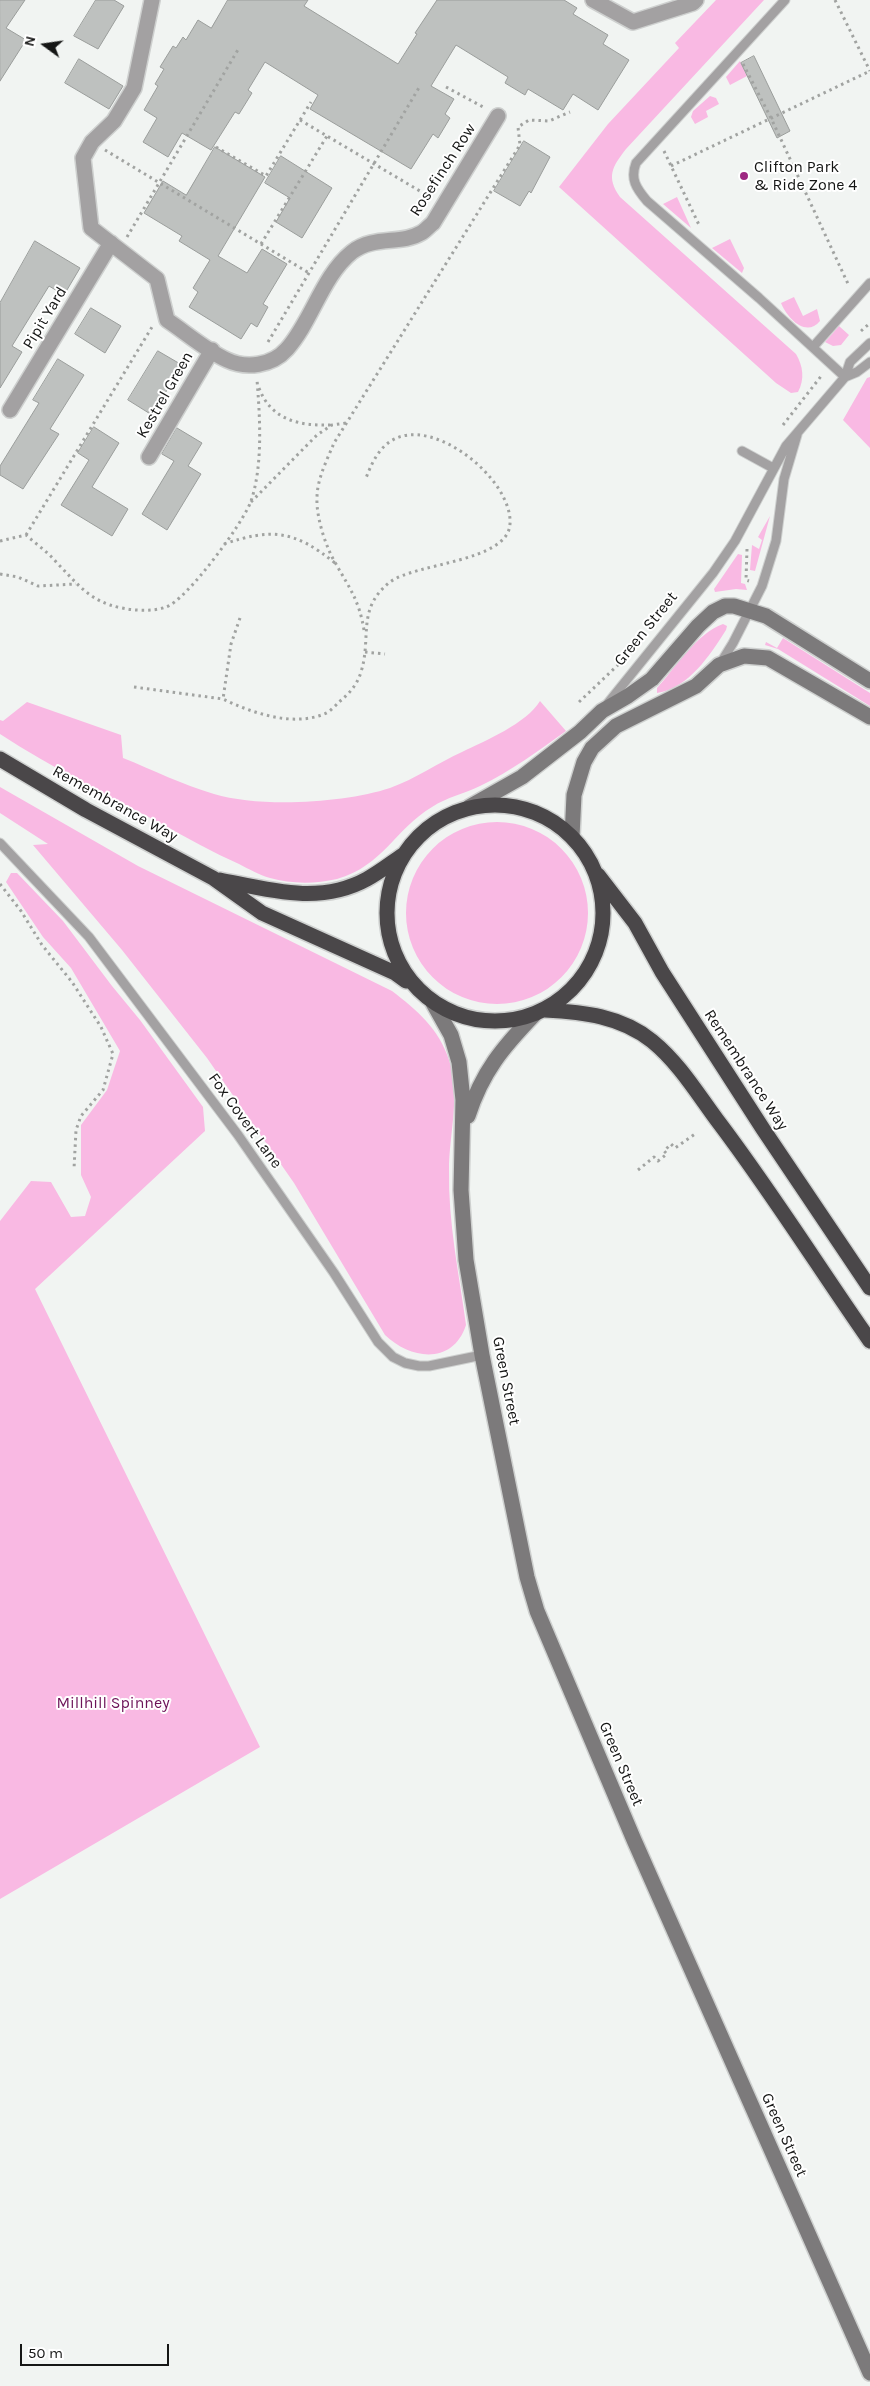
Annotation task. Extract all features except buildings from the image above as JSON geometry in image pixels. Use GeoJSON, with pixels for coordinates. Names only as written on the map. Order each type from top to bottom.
{"type":"FeatureCollection","features":[{"type":"Feature","properties":{"kind":"highway","name":"Remembrance Way"},"geometry":{"type":"LineString","coordinates":[[0,759],[86,810],[213,878],[262,913],[396,973],[418,990]]}},
{"type":"Feature","properties":{"kind":"highway"},"geometry":{"type":"LineString","coordinates":[[497,804],[525,809],[550,820],[572,837],[585,853],[594,870],[602,901],[601,934],[591,964],[571,990],[540,1012],[515,1020],[493,1022],[472,1020],[451,1013],[433,1003],[418,990],[400,966],[389,940],[386,910],[390,882],[403,855],[416,838],[431,825],[450,814],[470,808],[497,804]]}},
{"type":"Feature","properties":{"kind":"highway","name":"Remembrance Way"},"geometry":{"type":"LineString","coordinates":[[213,878],[280,892],[314,895],[341,890],[367,879],[403,855]]}},
{"type":"Feature","properties":{"kind":"highway","name":"Remembrance Way"},"geometry":{"type":"LineString","coordinates":[[594,870],[635,923],[662,972],[763,1129],[870,1288]]}},
{"type":"Feature","properties":{"kind":"highway"},"geometry":{"type":"LineString","coordinates":[[540,1012],[586,1012],[629,1027],[651,1041],[674,1061],[741,1151],[870,1341]]}},
{"type":"Feature","properties":{"kind":"street"},"geometry":{"type":"LineString","coordinates":[[152,0],[134,88],[114,121],[92,142],[83,158],[91,228],[157,278],[167,320],[226,360],[241,365],[256,365]]}},
{"type":"Feature","properties":{"kind":"street"},"geometry":{"type":"LineString","coordinates":[[593,0],[633,22],[693,3],[696,0]]}},
{"type":"Feature","properties":{"kind":"street","name":"Rosefinch Row"},"geometry":{"type":"LineString","coordinates":[[256,365],[268,361],[286,350],[338,266],[353,251],[382,239],[409,237],[421,233],[432,223],[498,116]]}},
{"type":"Feature","properties":{"kind":"street","name":"Pipit Yard"},"geometry":{"type":"LineString","coordinates":[[10,410],[115,247]]}},
{"type":"Feature","properties":{"kind":"street","name":"Kestrel Green"},"geometry":{"type":"LineString","coordinates":[[149,457],[212,350]]}},
{"type":"Feature","properties":{"kind":"street"},"geometry":{"type":"LineString","coordinates":[[602,711],[652,679],[698,626],[713,612],[725,606],[751,610],[782,625],[870,681]]}},
{"type":"Feature","properties":{"kind":"street"},"geometry":{"type":"LineString","coordinates":[[719,665],[744,656],[768,658],[870,717]]}},
{"type":"Feature","properties":{"kind":"street","name":"Green Street"},"geometry":{"type":"LineString","coordinates":[[572,837],[574,795],[584,762],[592,748],[616,726],[696,686],[719,665]]}},
{"type":"Feature","properties":{"kind":"street","name":"Green Street"},"geometry":{"type":"LineString","coordinates":[[470,808],[522,777],[580,732],[602,711]]}},
{"type":"Feature","properties":{"kind":"street","name":"Green Street"},"geometry":{"type":"LineString","coordinates":[[433,1003],[451,1035],[459,1062],[463,1100],[461,1190],[466,1260],[482,1355],[527,1577],[537,1610],[634,1840],[870,2373]]}},
{"type":"Feature","properties":{"kind":"street","name":"Green Street"},"geometry":{"type":"LineString","coordinates":[[462,1134],[474,1097],[485,1073],[506,1044],[540,1012]]}},
{"type":"Feature","properties":{"kind":"lane"},"geometry":{"type":"LineString","coordinates":[[785,0],[656,140],[636,163],[633,172],[637,190],[654,207],[813,346],[845,377]]}},
{"type":"Feature","properties":{"kind":"lane"},"geometry":{"type":"LineString","coordinates":[[813,346],[870,282]]}},
{"type":"Feature","properties":{"kind":"lane"},"geometry":{"type":"LineString","coordinates":[[845,377],[850,362],[870,343]]}},
{"type":"Feature","properties":{"kind":"lane"},"geometry":{"type":"LineString","coordinates":[[845,377],[857,372],[870,362]]}},
{"type":"Feature","properties":{"kind":"lane","name":"Green Street"},"geometry":{"type":"LineString","coordinates":[[602,711],[713,573],[735,541],[773,468],[800,427],[845,377]]}},
{"type":"Feature","properties":{"kind":"lane","name":"Green Street"},"geometry":{"type":"LineString","coordinates":[[719,665],[751,610],[762,586],[776,541],[784,479],[800,427]]}},
{"type":"Feature","properties":{"kind":"lane"},"geometry":{"type":"LineString","coordinates":[[742,451],[773,468]]}},
{"type":"Feature","properties":{"kind":"lane","name":"Fox Covert Lane"},"geometry":{"type":"LineString","coordinates":[[0,843],[89,937],[238,1135],[334,1273],[378,1342],[393,1357],[405,1363],[419,1366],[429,1366],[482,1355]]}},
{"type":"Feature","properties":{"kind":"path"},"geometry":{"type":"LineString","coordinates":[[671,166],[870,71],[835,0]]}},
{"type":"Feature","properties":{"kind":"path"},"geometry":{"type":"LineString","coordinates":[[115,247],[159,183],[239,48]]}},
{"type":"Feature","properties":{"kind":"path"},"geometry":{"type":"LineString","coordinates":[[737,52],[771,118],[849,287],[858,295]]}},
{"type":"Feature","properties":{"kind":"path"},"geometry":{"type":"LineString","coordinates":[[251,502],[256,477],[260,415],[256,365],[266,345],[420,86]]}},
{"type":"Feature","properties":{"kind":"path"},"geometry":{"type":"LineString","coordinates":[[216,147],[266,176],[311,102]]}},
{"type":"Feature","properties":{"kind":"path"},"geometry":{"type":"LineString","coordinates":[[366,636],[353,591],[336,564],[324,537],[317,498],[322,471],[334,443],[346,423],[520,145],[518,127],[530,120],[549,121],[570,112]]}},
{"type":"Feature","properties":{"kind":"path"},"geometry":{"type":"LineString","coordinates":[[300,120],[444,205]]}},
{"type":"Feature","properties":{"kind":"path"},"geometry":{"type":"LineString","coordinates":[[260,244],[327,136]]}},
{"type":"Feature","properties":{"kind":"path"},"geometry":{"type":"LineString","coordinates":[[656,140],[671,166],[704,236]]}},
{"type":"Feature","properties":{"kind":"path"},"geometry":{"type":"LineString","coordinates":[[92,142],[309,273]]}},
{"type":"Feature","properties":{"kind":"path"},"geometry":{"type":"LineString","coordinates":[[0,542],[26,535],[164,307]]}},
{"type":"Feature","properties":{"kind":"path"},"geometry":{"type":"LineString","coordinates":[[258,385],[268,406],[285,418],[308,424],[332,425],[346,423]]}},
{"type":"Feature","properties":{"kind":"path"},"geometry":{"type":"LineString","coordinates":[[26,535],[48,553],[76,584],[100,601],[120,608],[148,610],[166,607],[176,603],[188,590],[223,544],[251,502],[317,435],[332,425]]}},
{"type":"Feature","properties":{"kind":"path"},"geometry":{"type":"LineString","coordinates":[[134,687],[223,699],[244,709],[298,720],[326,714],[348,694],[358,681],[364,652],[366,618],[371,604],[390,582],[404,574],[478,554],[497,545],[504,539],[510,525],[508,507],[496,485],[466,456],[442,440],[415,435],[391,440],[375,459],[366,478]]}},
{"type":"Feature","properties":{"kind":"path"},"geometry":{"type":"LineString","coordinates":[[223,544],[255,535],[277,533],[306,543],[336,564]]}},
{"type":"Feature","properties":{"kind":"path"},"geometry":{"type":"LineString","coordinates":[[0,574],[18,577],[38,586],[76,584]]}},
{"type":"Feature","properties":{"kind":"path"},"geometry":{"type":"LineString","coordinates":[[223,699],[231,644],[240,618]]}},
{"type":"Feature","properties":{"kind":"path"},"geometry":{"type":"LineString","coordinates":[[364,652],[384,654]]}},
{"type":"Feature","properties":{"kind":"path"},"geometry":{"type":"LineString","coordinates":[[0,884],[21,911],[42,945],[72,982],[101,1027],[113,1054],[103,1090],[81,1116],[76,1130],[74,1169]]}},
{"type":"Feature","properties":{"kind":"path"},"geometry":{"type":"LineString","coordinates":[[638,1170],[654,1157],[658,1161],[667,1154],[664,1150],[671,1144],[675,1148],[695,1134]]}},
{"type":"Feature","properties":{"kind":"green space"},"geometry":{"type":"Polygon","coordinates":[[[716,0],[764,0],[626,149],[612,172],[613,184],[620,197],[796,354],[802,373],[802,382],[798,392],[791,393],[776,383],[559,187],[608,124],[679,48],[675,43],[716,0]]]}},
{"type":"Feature","properties":{"kind":"green space"},"geometry":{"type":"Polygon","coordinates":[[[740,61],[747,76],[730,85],[726,77],[740,61]]]}},
{"type":"Feature","properties":{"kind":"green space"},"geometry":{"type":"Polygon","coordinates":[[[710,96],[716,98],[719,104],[706,111],[708,117],[695,124],[691,117],[693,111],[710,96]]]}},
{"type":"Feature","properties":{"kind":"green space"},"geometry":{"type":"Polygon","coordinates":[[[677,197],[691,228],[663,204],[677,197]]]}},
{"type":"Feature","properties":{"kind":"green space"},"geometry":{"type":"Polygon","coordinates":[[[730,239],[744,268],[742,273],[712,248],[730,239]]]}},
{"type":"Feature","properties":{"kind":"green space"},"geometry":{"type":"Polygon","coordinates":[[[794,297],[803,316],[817,309],[820,321],[815,326],[803,327],[788,315],[781,303],[794,297]]]}},
{"type":"Feature","properties":{"kind":"green space"},"geometry":{"type":"Polygon","coordinates":[[[839,326],[849,335],[841,345],[833,346],[825,342],[839,326]]]}},
{"type":"Feature","properties":{"kind":"green space"},"geometry":{"type":"Polygon","coordinates":[[[870,377],[870,448],[843,420],[867,378],[870,377]]]}},
{"type":"Feature","properties":{"kind":"green space"},"geometry":{"type":"Polygon","coordinates":[[[770,516],[755,571],[750,570],[752,545],[759,549],[762,540],[758,537],[770,516]]]}},
{"type":"Feature","properties":{"kind":"green space"},"geometry":{"type":"Polygon","coordinates":[[[738,554],[742,555],[741,583],[745,584],[747,590],[736,589],[715,592],[714,589],[738,554]]]}},
{"type":"Feature","properties":{"kind":"green space"},"geometry":{"type":"Polygon","coordinates":[[[723,624],[727,626],[726,630],[698,669],[679,685],[657,693],[657,688],[695,643],[704,635],[723,624]]]}},
{"type":"Feature","properties":{"kind":"green space"},"geometry":{"type":"Polygon","coordinates":[[[783,638],[870,693],[870,706],[778,649],[765,645],[766,642],[777,648],[783,638]]]}},
{"type":"Feature","properties":{"kind":"green space"},"geometry":{"type":"Polygon","coordinates":[[[540,701],[566,731],[503,774],[432,807],[419,816],[378,856],[353,873],[337,879],[320,882],[278,880],[254,872],[80,781],[0,734],[0,720],[3,721],[27,702],[121,735],[123,758],[191,786],[233,798],[255,801],[302,802],[350,797],[390,788],[505,731],[526,717],[540,701]]]}},
{"type":"Feature","properties":{"kind":"green space"},"geometry":{"type":"Polygon","coordinates":[[[0,787],[138,866],[392,991],[426,1021],[445,1049],[454,1087],[449,1156],[450,1209],[466,1325],[460,1338],[452,1347],[442,1352],[419,1353],[407,1350],[385,1335],[294,1183],[207,1058],[122,950],[33,845],[48,844],[0,813],[0,787]]]}},
{"type":"Feature","properties":{"kind":"green space"},"geometry":{"type":"Polygon","coordinates":[[[497,822],[515,824],[532,829],[555,843],[567,855],[581,878],[586,895],[588,913],[586,931],[581,948],[567,971],[555,983],[532,997],[515,1002],[497,1004],[479,1002],[462,997],[439,983],[427,971],[413,948],[408,931],[406,913],[408,895],[413,878],[427,855],[439,843],[462,829],[479,824],[497,822]]]}},
{"type":"Feature","properties":{"kind":"green space","name":"Millhill Spinney"},"geometry":{"type":"Polygon","coordinates":[[[11,873],[17,873],[63,921],[140,1020],[203,1107],[205,1131],[35,1289],[260,1747],[0,1899],[0,1221],[31,1181],[51,1182],[71,1217],[85,1216],[91,1197],[81,1175],[81,1125],[107,1090],[120,1051],[71,968],[43,937],[6,882],[11,873]]]}},
{"type":"Feature","properties":{"kind":"place","name":"Clifton Park & Ride Zone 4"},"geometry":{"type":"Point","coordinates":[744,176]}}]}
